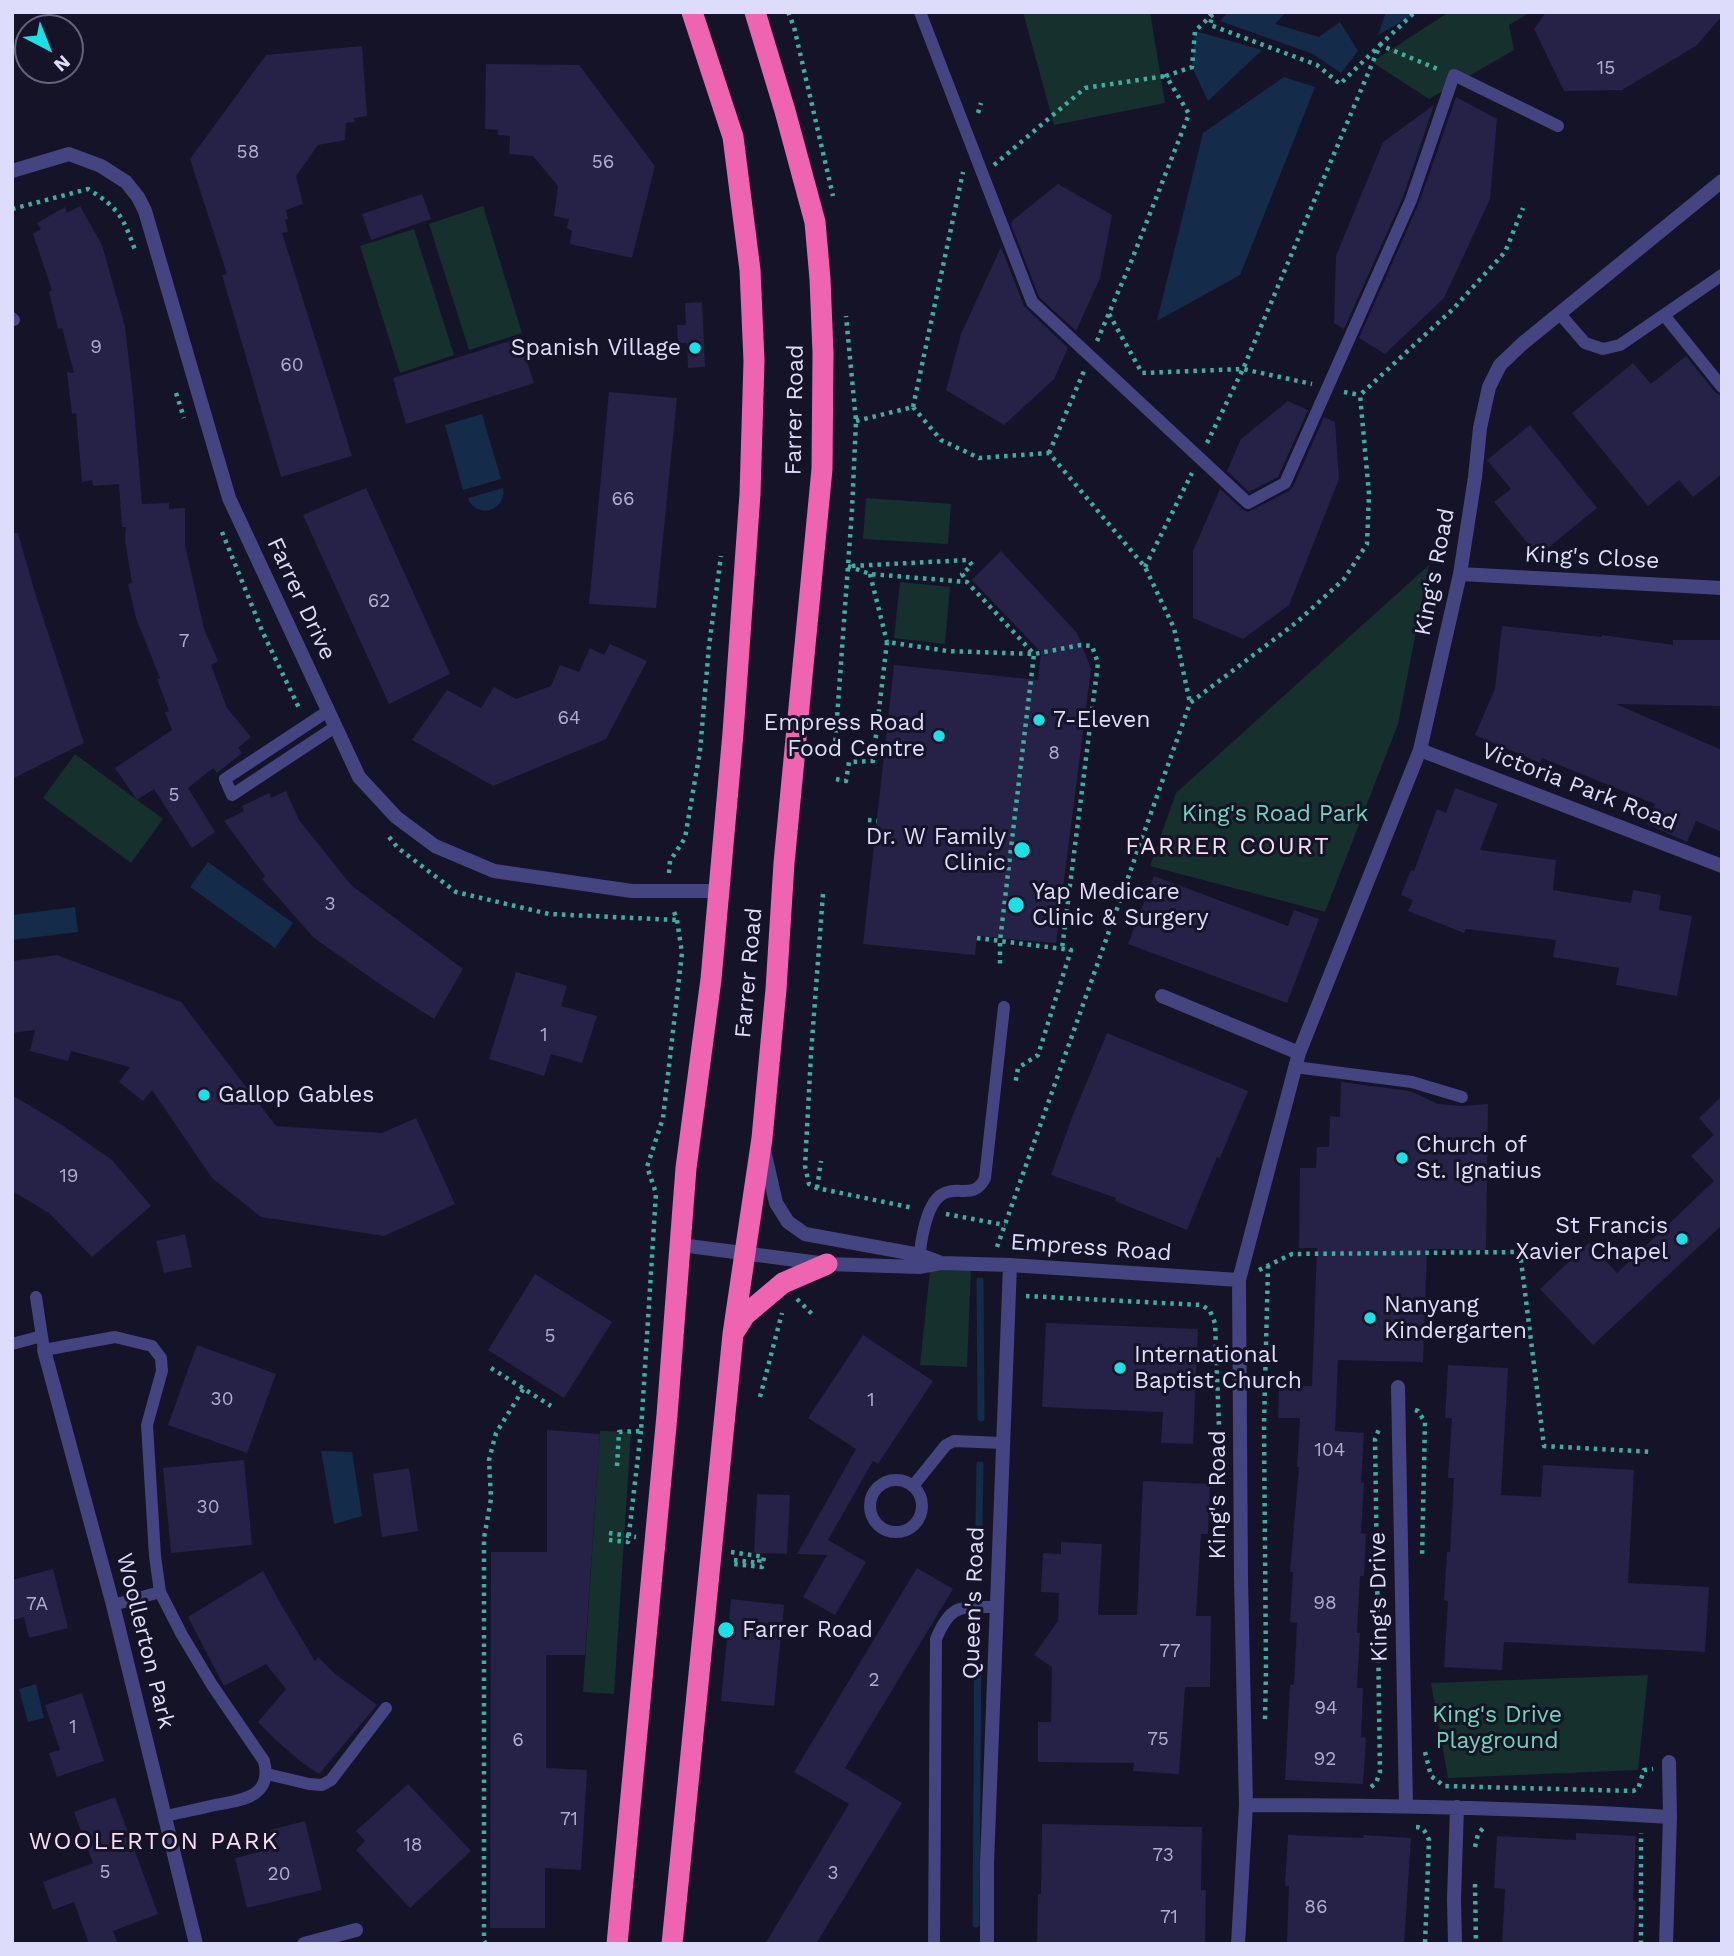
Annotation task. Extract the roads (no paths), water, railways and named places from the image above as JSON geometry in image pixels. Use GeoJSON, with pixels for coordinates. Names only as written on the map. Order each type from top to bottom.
{"type":"FeatureCollection","features":[{"type":"Feature","properties":{"kind":"highway","name":"Farrer Road"},"geometry":{"type":"LineString","coordinates":[[617,1944],[666,1425],[686,1168],[712,979],[750,494],[754,361],[750,270],[733,137],[692,12]]}},
{"type":"Feature","properties":{"kind":"highway","name":"Farrer Road"},"geometry":{"type":"LineString","coordinates":[[672,1944],[733,1334],[762,1138],[784,863],[822,469],[823,353],[815,222],[755,12]]}},
{"type":"Feature","properties":{"kind":"highway"},"geometry":{"type":"LineString","coordinates":[[733,1334],[745,1315],[790,1290],[827,1264]]}},
{"type":"Feature","properties":{"kind":"street","name":"Farrer Drive"},"geometry":{"type":"LineString","coordinates":[[12,171],[69,154],[101,166],[126,182],[138,197],[145,211],[229,498],[359,777],[396,817],[435,846],[494,871],[632,891],[719,891]]}},
{"type":"Feature","properties":{"kind":"street","name":"King's Road"},"geometry":{"type":"LineString","coordinates":[[1238,1944],[1246,1805],[1239,1280],[1297,1060],[1420,750],[1460,573],[1480,428],[1489,387],[1500,365],[1559,313],[1722,181]]}},
{"type":"Feature","properties":{"kind":"street","name":"King's Close"},"geometry":{"type":"LineString","coordinates":[[1460,573],[1722,588]]}},
{"type":"Feature","properties":{"kind":"street","name":"Victoria Park Road"},"geometry":{"type":"LineString","coordinates":[[1420,750],[1722,866]]}},
{"type":"Feature","properties":{"kind":"street"},"geometry":{"type":"LineString","coordinates":[[1162,996],[1297,1060]]}},
{"type":"Feature","properties":{"kind":"street","name":"Empress Road"},"geometry":{"type":"LineString","coordinates":[[762,1138],[776,1203],[788,1222],[805,1234],[919,1261]]}},
{"type":"Feature","properties":{"kind":"street","name":"Empress Road"},"geometry":{"type":"LineString","coordinates":[[681,1245],[827,1264],[919,1261],[1239,1280]]}},
{"type":"Feature","properties":{"kind":"street","name":"Queen's Road"},"geometry":{"type":"LineString","coordinates":[[987,1944],[987,1863],[1010,1265]]}},
{"type":"Feature","properties":{"kind":"street","name":"Woollerton Park"},"geometry":{"type":"LineString","coordinates":[[43,1343],[113,1605],[196,1944]]}},
{"type":"Feature","properties":{"kind":"street","name":"King's Drive"},"geometry":{"type":"LineString","coordinates":[[1398,1387],[1406,1806]]}},
{"type":"Feature","properties":{"kind":"street"},"geometry":{"type":"LineString","coordinates":[[1666,1944],[1669,1765]]}},
{"type":"Feature","properties":{"kind":"street"},"geometry":{"type":"LineString","coordinates":[[1246,1805],[1457,1807],[1670,1817]]}},
{"type":"Feature","properties":{"kind":"street"},"geometry":{"type":"LineString","coordinates":[[1455,1944],[1457,1807]]}},
{"type":"Feature","properties":{"kind":"street"},"geometry":{"type":"LineString","coordinates":[[304,1944],[356,1930]]}},
{"type":"Feature","properties":{"kind":"lane"},"geometry":{"type":"LineString","coordinates":[[920,12],[1032,302],[1248,503],[1285,484],[1411,200],[1454,75],[1558,126]]}},
{"type":"Feature","properties":{"kind":"lane"},"geometry":{"type":"LineString","coordinates":[[1559,313],[1585,343],[1603,349],[1620,345],[1722,275]]}},
{"type":"Feature","properties":{"kind":"lane"},"geometry":{"type":"LineString","coordinates":[[1664,315],[1722,387]]}},
{"type":"Feature","properties":{"kind":"lane"},"geometry":{"type":"LineString","coordinates":[[328,711],[225,779],[232,794],[335,727]]}},
{"type":"Feature","properties":{"kind":"lane"},"geometry":{"type":"LineString","coordinates":[[919,1261],[929,1211],[935,1201],[951,1191],[972,1191],[981,1186],[985,1178],[1004,1007]]}},
{"type":"Feature","properties":{"kind":"lane"},"geometry":{"type":"LineString","coordinates":[[1297,1060],[1412,1082],[1462,1097]]}},
{"type":"Feature","properties":{"kind":"lane"},"geometry":{"type":"LineString","coordinates":[[36,1297],[43,1343]]}},
{"type":"Feature","properties":{"kind":"lane"},"geometry":{"type":"LineString","coordinates":[[12,1344],[115,1338],[152,1346],[161,1358],[162,1371],[147,1425],[155,1556],[160,1592],[206,1675],[264,1762],[267,1774],[263,1786],[250,1798],[166,1816]]}},
{"type":"Feature","properties":{"kind":"lane"},"geometry":{"type":"LineString","coordinates":[[914,1486],[946,1445],[954,1441],[1003,1443]]}},
{"type":"Feature","properties":{"kind":"lane"},"geometry":{"type":"LineString","coordinates":[[896,1480],[914,1486],[922,1503],[922,1512],[910,1528],[891,1532],[875,1522],[870,1504],[872,1494],[878,1487],[886,1481],[896,1480]]}},
{"type":"Feature","properties":{"kind":"lane"},"geometry":{"type":"LineString","coordinates":[[113,1605],[160,1592]]}},
{"type":"Feature","properties":{"kind":"lane"},"geometry":{"type":"LineString","coordinates":[[934,1944],[936,1639],[943,1622],[953,1611],[963,1607],[997,1607]]}},
{"type":"Feature","properties":{"kind":"lane"},"geometry":{"type":"LineString","coordinates":[[267,1774],[322,1785],[331,1780],[386,1708]]}},
{"type":"Feature","properties":{"kind":"water"},"geometry":{"type":"Polygon","coordinates":[[[1228,12],[1286,12],[1275,24],[1319,37],[1340,22],[1358,51],[1341,73],[1313,54],[1220,21],[1228,12]]]}},
{"type":"Feature","properties":{"kind":"water"},"geometry":{"type":"Polygon","coordinates":[[[1386,12],[1419,12],[1378,35],[1386,12]]]}},
{"type":"Feature","properties":{"kind":"water"},"geometry":{"type":"Polygon","coordinates":[[[1195,31],[1262,50],[1208,101],[1192,67],[1195,31]]]}},
{"type":"Feature","properties":{"kind":"water"},"geometry":{"type":"Polygon","coordinates":[[[1284,77],[1315,87],[1240,275],[1157,321],[1203,133],[1284,77]]]}},
{"type":"Feature","properties":{"kind":"water"},"geometry":{"type":"Polygon","coordinates":[[[482,414],[501,479],[463,490],[445,425],[482,414]]]}},
{"type":"Feature","properties":{"kind":"water"},"geometry":{"type":"Polygon","coordinates":[[[503,488],[500,502],[490,510],[477,509],[468,498],[503,488]]]}},
{"type":"Feature","properties":{"kind":"water"},"geometry":{"type":"Polygon","coordinates":[[[208,862],[293,923],[275,948],[190,887],[208,862]]]}},
{"type":"Feature","properties":{"kind":"water"},"geometry":{"type":"Polygon","coordinates":[[[75,907],[78,932],[12,940],[12,915],[75,907]]]}},
{"type":"Feature","properties":{"kind":"water"},"geometry":{"type":"Polygon","coordinates":[[[321,1451],[352,1452],[362,1516],[334,1524],[321,1451]]]}},
{"type":"Feature","properties":{"kind":"water"},"geometry":{"type":"Polygon","coordinates":[[[36,1684],[44,1718],[28,1722],[19,1689],[36,1684]]]}},
{"type":"Feature","properties":{"kind":"waterway"},"geometry":{"type":"LineString","coordinates":[[980,1281],[981,1418]]}},
{"type":"Feature","properties":{"kind":"waterway"},"geometry":{"type":"LineString","coordinates":[[978,1577],[980,1465]]}},
{"type":"Feature","properties":{"kind":"waterway"},"geometry":{"type":"LineString","coordinates":[[976,1924],[978,1628]]}},
{"type":"Feature","properties":{"kind":"place","name":"Spanish Village"},"geometry":{"type":"Point","coordinates":[695,348]}},
{"type":"Feature","properties":{"kind":"place","name":"7-Eleven"},"geometry":{"type":"Point","coordinates":[1039,720]}},
{"type":"Feature","properties":{"kind":"place","name":"Empress Road Food Centre"},"geometry":{"type":"Point","coordinates":[939,736]}},
{"type":"Feature","properties":{"kind":"place","name":"Dr. W Family Clinic"},"geometry":{"type":"Point","coordinates":[1022,850]}},
{"type":"Feature","properties":{"kind":"place","name":"Yap Medicare Clinic & Surgery"},"geometry":{"type":"Point","coordinates":[1016,905]}},
{"type":"Feature","properties":{"kind":"place","name":"Gallop Gables"},"geometry":{"type":"Point","coordinates":[204,1095]}},
{"type":"Feature","properties":{"kind":"place","name":"Church of St. Ignatius"},"geometry":{"type":"Point","coordinates":[1402,1158]}},
{"type":"Feature","properties":{"kind":"place","name":"St Francis Xavier Chapel"},"geometry":{"type":"Point","coordinates":[1682,1239]}},
{"type":"Feature","properties":{"kind":"place","name":"Nanyang Kindergarten"},"geometry":{"type":"Point","coordinates":[1370,1318]}},
{"type":"Feature","properties":{"kind":"place","name":"International Baptist Church"},"geometry":{"type":"Point","coordinates":[1120,1368]}},
{"type":"Feature","properties":{"kind":"place","name":"Farrer Road"},"geometry":{"type":"Point","coordinates":[726,1630]}},
{"type":"Feature","properties":{"kind":"district","name":"FARRER COURT"},"geometry":{"type":"Point","coordinates":[1228,847]}},
{"type":"Feature","properties":{"kind":"district","name":"WOOLERTON PARK"},"geometry":{"type":"Point","coordinates":[154,1842]}},
{"type":"Feature","properties":{"kind":"park label","name":"King's Road Park"},"geometry":{"type":"Point","coordinates":[1275,814]}},
{"type":"Feature","properties":{"kind":"park label","name":"King's Drive Playground"},"geometry":{"type":"Point","coordinates":[1497,1728]}}]}
